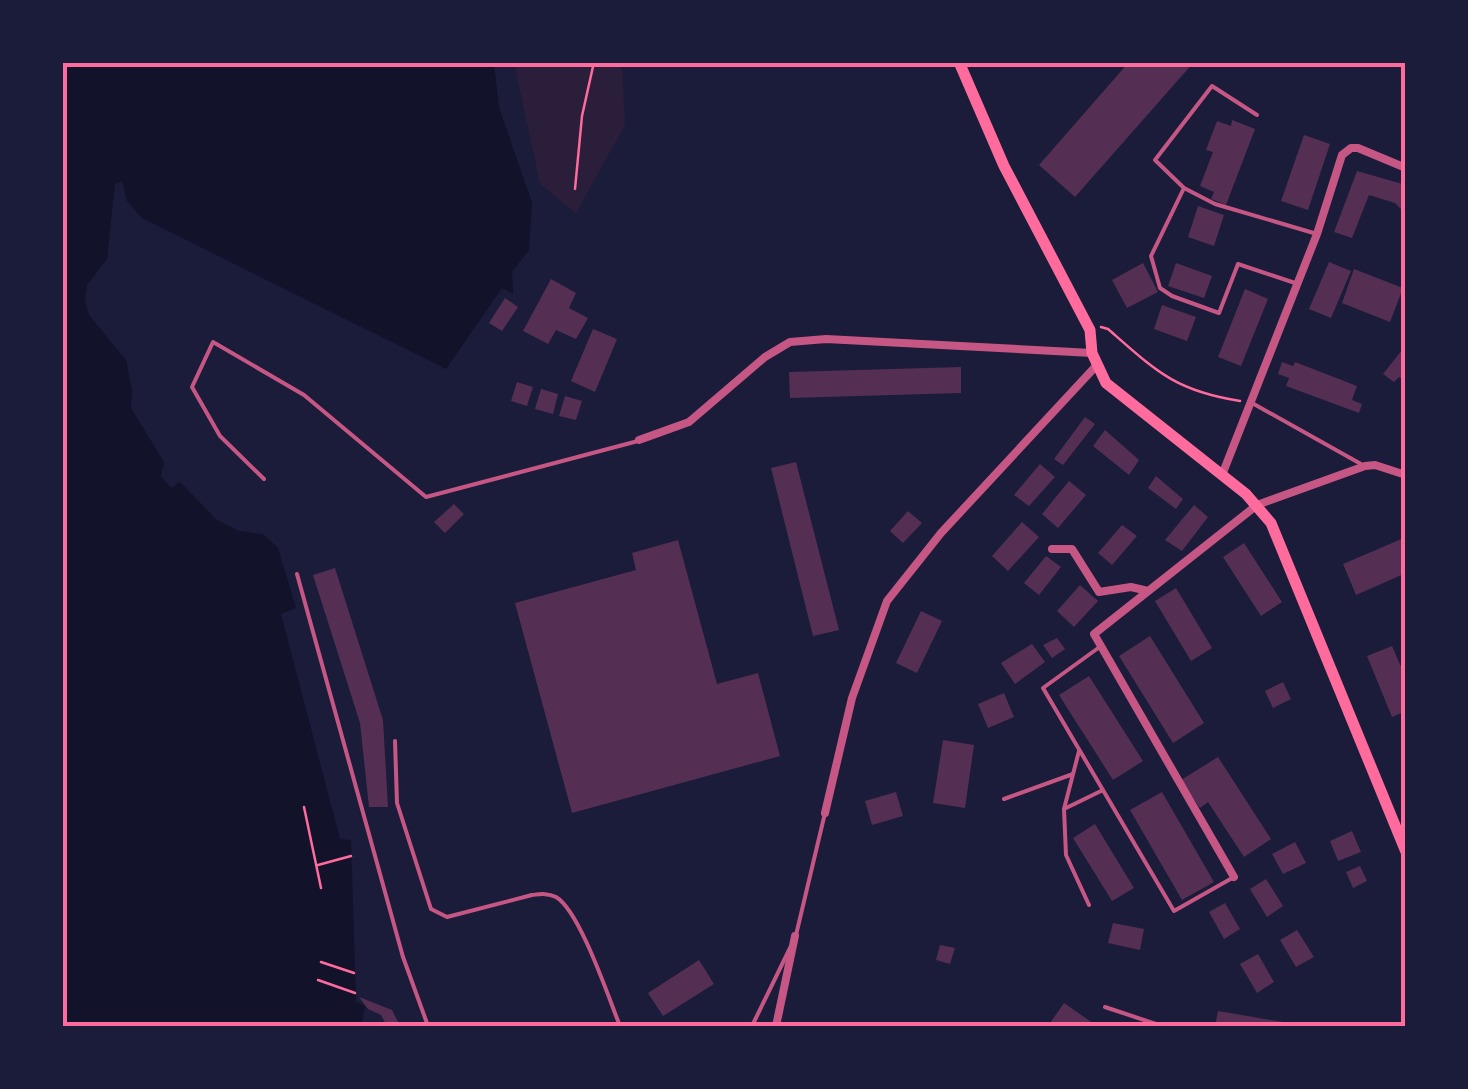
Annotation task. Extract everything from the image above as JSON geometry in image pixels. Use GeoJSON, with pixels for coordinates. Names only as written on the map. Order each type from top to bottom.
{"type":"FeatureCollection","features":[{"type":"Feature","properties":{"kind":"main road"},"geometry":{"type":"LineString","coordinates":[[959,62],[1004,166],[1090,330],[1094,360],[1106,383],[1222,475],[1271,522],[1406,852]]}},
{"type":"Feature","properties":{"kind":"street"},"geometry":{"type":"LineString","coordinates":[[1222,475],[1317,234],[1342,155],[1350,148],[1358,148],[1406,168]]}},
{"type":"Feature","properties":{"kind":"street"},"geometry":{"type":"LineString","coordinates":[[639,440],[689,422],[765,357],[790,342],[944,344],[1094,360]]}},
{"type":"Feature","properties":{"kind":"street"},"geometry":{"type":"LineString","coordinates":[[825,813],[852,698],[887,601],[1094,360]]}},
{"type":"Feature","properties":{"kind":"street"},"geometry":{"type":"LineString","coordinates":[[1234,877],[1094,634],[1256,505],[1365,466],[1376,465],[1406,475]]}},
{"type":"Feature","properties":{"kind":"street"},"geometry":{"type":"LineString","coordinates":[[1052,549],[1072,550],[1100,592],[1131,588],[1148,591]]}},
{"type":"Feature","properties":{"kind":"street"},"geometry":{"type":"LineString","coordinates":[[776,1026],[795,936]]}},
{"type":"Feature","properties":{"kind":"lane"},"geometry":{"type":"LineString","coordinates":[[1257,115],[1212,86],[1154,160],[1184,188],[1215,204],[1317,234]]}},
{"type":"Feature","properties":{"kind":"lane"},"geometry":{"type":"LineString","coordinates":[[1184,188],[1150,256],[1160,288],[1220,313],[1238,264],[1298,284]]}},
{"type":"Feature","properties":{"kind":"lane"},"geometry":{"type":"LineString","coordinates":[[264,478],[220,436],[192,388],[213,342],[304,395],[426,496],[639,440]]}},
{"type":"Feature","properties":{"kind":"lane"},"geometry":{"type":"LineString","coordinates":[[1252,403],[1365,466]]}},
{"type":"Feature","properties":{"kind":"lane"},"geometry":{"type":"LineString","coordinates":[[297,574],[402,957],[428,1026]]}},
{"type":"Feature","properties":{"kind":"lane"},"geometry":{"type":"LineString","coordinates":[[1101,646],[1043,688],[1174,911],[1234,877]]}},
{"type":"Feature","properties":{"kind":"lane"},"geometry":{"type":"LineString","coordinates":[[395,741],[396,803],[431,909],[447,917],[532,895],[558,898],[573,917],[589,950],[620,1026]]}},
{"type":"Feature","properties":{"kind":"lane"},"geometry":{"type":"LineString","coordinates":[[1079,750],[1064,809],[1066,855],[1089,905]]}},
{"type":"Feature","properties":{"kind":"lane"},"geometry":{"type":"LineString","coordinates":[[1004,799],[1073,774]]}},
{"type":"Feature","properties":{"kind":"lane"},"geometry":{"type":"LineString","coordinates":[[1064,809],[1103,790]]}},
{"type":"Feature","properties":{"kind":"lane"},"geometry":{"type":"LineString","coordinates":[[752,1026],[795,936],[825,813]]}},
{"type":"Feature","properties":{"kind":"lane"},"geometry":{"type":"LineString","coordinates":[[1105,1008],[1162,1026]]}},
{"type":"Feature","properties":{"kind":"path"},"geometry":{"type":"LineString","coordinates":[[574,189],[582,116],[594,62]]}},
{"type":"Feature","properties":{"kind":"path"},"geometry":{"type":"LineString","coordinates":[[1090,330],[1108,328],[1157,372],[1197,394],[1252,403]]}},
{"type":"Feature","properties":{"kind":"path"},"geometry":{"type":"LineString","coordinates":[[304,807],[322,888]]}},
{"type":"Feature","properties":{"kind":"path"},"geometry":{"type":"LineString","coordinates":[[316,865],[351,856]]}},
{"type":"Feature","properties":{"kind":"path"},"geometry":{"type":"LineString","coordinates":[[321,962],[354,973]]}},
{"type":"Feature","properties":{"kind":"path"},"geometry":{"type":"LineString","coordinates":[[318,980],[355,994]]}},
{"type":"Feature","properties":{"kind":"shaded area"},"geometry":{"type":"Polygon","coordinates":[[[62,63],[494,63],[499,108],[532,202],[529,250],[512,272],[513,294],[502,288],[446,369],[142,218],[127,201],[122,181],[115,184],[107,259],[87,285],[89,315],[126,360],[131,408],[164,462],[161,476],[171,488],[180,482],[217,520],[239,531],[263,534],[278,548],[296,608],[281,614],[340,839],[351,840],[356,1002],[365,1006],[361,1026],[63,1026],[62,63]]]}},
{"type":"Feature","properties":{"kind":"shaded area"},"geometry":{"type":"Polygon","coordinates":[[[514,63],[622,63],[625,125],[576,213],[540,184],[514,63]]]}},
{"type":"Feature","properties":{"kind":"building"},"geometry":{"type":"Polygon","coordinates":[[[1129,62],[1194,62],[1075,197],[1039,165],[1129,62]]]}},
{"type":"Feature","properties":{"kind":"building"},"geometry":{"type":"Polygon","coordinates":[[[1232,120],[1255,129],[1226,205],[1211,199],[1214,192],[1200,186],[1213,152],[1206,150],[1217,121],[1231,126],[1232,120]]]}},
{"type":"Feature","properties":{"kind":"building"},"geometry":{"type":"Polygon","coordinates":[[[1304,135],[1330,144],[1308,210],[1281,201],[1304,135]]]}},
{"type":"Feature","properties":{"kind":"building"},"geometry":{"type":"Polygon","coordinates":[[[1357,171],[1406,185],[1406,214],[1395,203],[1369,195],[1352,238],[1334,232],[1357,171]]]}},
{"type":"Feature","properties":{"kind":"building"},"geometry":{"type":"Polygon","coordinates":[[[1198,206],[1224,215],[1214,246],[1188,237],[1198,206]]]}},
{"type":"Feature","properties":{"kind":"building"},"geometry":{"type":"Polygon","coordinates":[[[1329,262],[1351,271],[1331,318],[1309,309],[1329,262]]]}},
{"type":"Feature","properties":{"kind":"building"},"geometry":{"type":"Polygon","coordinates":[[[1143,263],[1158,292],[1127,308],[1112,280],[1143,263]]]}},
{"type":"Feature","properties":{"kind":"building"},"geometry":{"type":"Polygon","coordinates":[[[1176,263],[1212,276],[1204,298],[1168,286],[1176,263]]]}},
{"type":"Feature","properties":{"kind":"building"},"geometry":{"type":"Polygon","coordinates":[[[1354,269],[1403,288],[1390,322],[1342,303],[1354,269]]]}},
{"type":"Feature","properties":{"kind":"building"},"geometry":{"type":"Polygon","coordinates":[[[551,279],[576,293],[569,308],[588,318],[576,339],[556,330],[548,344],[523,331],[551,279]]]}},
{"type":"Feature","properties":{"kind":"building"},"geometry":{"type":"Polygon","coordinates":[[[1245,289],[1268,299],[1241,366],[1218,357],[1245,289]]]}},
{"type":"Feature","properties":{"kind":"building"},"geometry":{"type":"Polygon","coordinates":[[[505,298],[518,307],[502,331],[489,323],[505,298]]]}},
{"type":"Feature","properties":{"kind":"building"},"geometry":{"type":"Polygon","coordinates":[[[1162,305],[1196,317],[1187,341],[1154,329],[1162,305]]]}},
{"type":"Feature","properties":{"kind":"building"},"geometry":{"type":"Polygon","coordinates":[[[593,329],[617,339],[595,392],[571,381],[593,329]]]}},
{"type":"Feature","properties":{"kind":"building"},"geometry":{"type":"Polygon","coordinates":[[[1406,345],[1406,381],[1399,377],[1394,382],[1383,374],[1406,345]]]}},
{"type":"Feature","properties":{"kind":"building"},"geometry":{"type":"Polygon","coordinates":[[[1282,362],[1293,366],[1295,362],[1357,386],[1352,400],[1362,404],[1359,413],[1286,386],[1289,378],[1278,374],[1282,362]]]}},
{"type":"Feature","properties":{"kind":"building"},"geometry":{"type":"Polygon","coordinates":[[[961,367],[961,393],[790,398],[789,372],[961,367]]]}},
{"type":"Feature","properties":{"kind":"building"},"geometry":{"type":"Polygon","coordinates":[[[517,382],[533,387],[527,406],[511,401],[517,382]]]}},
{"type":"Feature","properties":{"kind":"building"},"geometry":{"type":"Polygon","coordinates":[[[541,389],[558,394],[553,414],[535,409],[541,389]]]}},
{"type":"Feature","properties":{"kind":"building"},"geometry":{"type":"Polygon","coordinates":[[[565,396],[582,401],[576,420],[559,416],[565,396]]]}},
{"type":"Feature","properties":{"kind":"building"},"geometry":{"type":"Polygon","coordinates":[[[1085,417],[1095,424],[1063,465],[1054,459],[1085,417]]]}},
{"type":"Feature","properties":{"kind":"building"},"geometry":{"type":"Polygon","coordinates":[[[1105,430],[1139,460],[1129,475],[1093,446],[1105,430]]]}},
{"type":"Feature","properties":{"kind":"building"},"geometry":{"type":"Polygon","coordinates":[[[796,462],[839,630],[813,636],[771,468],[796,462]]]}},
{"type":"Feature","properties":{"kind":"building"},"geometry":{"type":"Polygon","coordinates":[[[1040,464],[1055,477],[1029,506],[1014,495],[1040,464]]]}},
{"type":"Feature","properties":{"kind":"building"},"geometry":{"type":"Polygon","coordinates":[[[1156,476],[1183,499],[1176,509],[1148,488],[1156,476]]]}},
{"type":"Feature","properties":{"kind":"building"},"geometry":{"type":"Polygon","coordinates":[[[1069,481],[1086,495],[1058,528],[1042,514],[1069,481]]]}},
{"type":"Feature","properties":{"kind":"building"},"geometry":{"type":"Polygon","coordinates":[[[454,504],[464,514],[445,533],[434,522],[454,504]]]}},
{"type":"Feature","properties":{"kind":"building"},"geometry":{"type":"Polygon","coordinates":[[[1194,505],[1208,517],[1182,551],[1165,540],[1194,505]]]}},
{"type":"Feature","properties":{"kind":"building"},"geometry":{"type":"Polygon","coordinates":[[[908,511],[922,523],[903,543],[890,531],[908,511]]]}},
{"type":"Feature","properties":{"kind":"building"},"geometry":{"type":"Polygon","coordinates":[[[1022,522],[1039,537],[1008,571],[992,556],[1022,522]]]}},
{"type":"Feature","properties":{"kind":"building"},"geometry":{"type":"Polygon","coordinates":[[[1122,525],[1137,536],[1112,565],[1098,553],[1122,525]]]}},
{"type":"Feature","properties":{"kind":"building"},"geometry":{"type":"Polygon","coordinates":[[[1406,537],[1406,573],[1356,595],[1343,564],[1406,537]]]}},
{"type":"Feature","properties":{"kind":"building"},"geometry":{"type":"Polygon","coordinates":[[[678,540],[717,684],[758,673],[780,756],[572,813],[515,603],[636,570],[632,553],[678,540]]]}},
{"type":"Feature","properties":{"kind":"building"},"geometry":{"type":"Polygon","coordinates":[[[1244,543],[1282,602],[1261,616],[1223,557],[1244,543]]]}},
{"type":"Feature","properties":{"kind":"building"},"geometry":{"type":"Polygon","coordinates":[[[1046,556],[1061,567],[1039,595],[1024,583],[1046,556]]]}},
{"type":"Feature","properties":{"kind":"building"},"geometry":{"type":"Polygon","coordinates":[[[335,568],[383,720],[388,807],[369,807],[360,723],[313,575],[335,568]]]}},
{"type":"Feature","properties":{"kind":"building"},"geometry":{"type":"Polygon","coordinates":[[[1080,585],[1098,601],[1074,627],[1057,611],[1080,585]]]}},
{"type":"Feature","properties":{"kind":"building"},"geometry":{"type":"Polygon","coordinates":[[[1176,588],[1212,648],[1191,661],[1155,601],[1176,588]]]}},
{"type":"Feature","properties":{"kind":"building"},"geometry":{"type":"Polygon","coordinates":[[[921,611],[942,621],[917,673],[896,663],[921,611]]]}},
{"type":"Feature","properties":{"kind":"building"},"geometry":{"type":"Polygon","coordinates":[[[1150,636],[1204,723],[1173,743],[1119,656],[1150,636]]]}},
{"type":"Feature","properties":{"kind":"building"},"geometry":{"type":"Polygon","coordinates":[[[1057,638],[1065,649],[1052,658],[1043,645],[1057,638]]]}},
{"type":"Feature","properties":{"kind":"building"},"geometry":{"type":"Polygon","coordinates":[[[1032,644],[1045,662],[1015,684],[1001,663],[1032,644]]]}},
{"type":"Feature","properties":{"kind":"building"},"geometry":{"type":"Polygon","coordinates":[[[1392,646],[1406,678],[1406,711],[1392,717],[1367,656],[1392,646]]]}},
{"type":"Feature","properties":{"kind":"building"},"geometry":{"type":"Polygon","coordinates":[[[1089,676],[1143,761],[1113,780],[1059,695],[1089,676]]]}},
{"type":"Feature","properties":{"kind":"building"},"geometry":{"type":"Polygon","coordinates":[[[1283,682],[1291,699],[1273,708],[1265,691],[1283,682]]]}},
{"type":"Feature","properties":{"kind":"building"},"geometry":{"type":"Polygon","coordinates":[[[1004,693],[1014,717],[988,728],[978,704],[1004,693]]]}},
{"type":"Feature","properties":{"kind":"building"},"geometry":{"type":"Polygon","coordinates":[[[943,740],[974,745],[965,808],[933,803],[943,740]]]}},
{"type":"Feature","properties":{"kind":"building"},"geometry":{"type":"Polygon","coordinates":[[[1218,757],[1271,839],[1244,857],[1208,802],[1200,808],[1181,780],[1218,757]]]}},
{"type":"Feature","properties":{"kind":"building"},"geometry":{"type":"Polygon","coordinates":[[[896,792],[903,816],[872,825],[865,801],[896,792]]]}},
{"type":"Feature","properties":{"kind":"building"},"geometry":{"type":"Polygon","coordinates":[[[1162,792],[1214,882],[1182,900],[1130,810],[1162,792]]]}},
{"type":"Feature","properties":{"kind":"building"},"geometry":{"type":"Polygon","coordinates":[[[1095,824],[1134,888],[1112,901],[1073,838],[1095,824]]]}},
{"type":"Feature","properties":{"kind":"building"},"geometry":{"type":"Polygon","coordinates":[[[1352,831],[1361,852],[1338,861],[1330,841],[1352,831]]]}},
{"type":"Feature","properties":{"kind":"building"},"geometry":{"type":"Polygon","coordinates":[[[1295,842],[1306,863],[1283,874],[1272,854],[1295,842]]]}},
{"type":"Feature","properties":{"kind":"building"},"geometry":{"type":"Polygon","coordinates":[[[1360,866],[1367,881],[1353,888],[1346,872],[1360,866]]]}},
{"type":"Feature","properties":{"kind":"building"},"geometry":{"type":"Polygon","coordinates":[[[1266,879],[1283,906],[1267,917],[1250,889],[1266,879]]]}},
{"type":"Feature","properties":{"kind":"building"},"geometry":{"type":"Polygon","coordinates":[[[1225,903],[1240,929],[1224,939],[1209,912],[1225,903]]]}},
{"type":"Feature","properties":{"kind":"building"},"geometry":{"type":"Polygon","coordinates":[[[1113,923],[1144,929],[1140,950],[1108,943],[1113,923]]]}},
{"type":"Feature","properties":{"kind":"building"},"geometry":{"type":"Polygon","coordinates":[[[1297,930],[1314,957],[1296,967],[1280,940],[1297,930]]]}},
{"type":"Feature","properties":{"kind":"building"},"geometry":{"type":"Polygon","coordinates":[[[940,945],[955,948],[950,964],[936,960],[940,945]]]}},
{"type":"Feature","properties":{"kind":"building"},"geometry":{"type":"Polygon","coordinates":[[[1258,954],[1274,982],[1257,993],[1240,964],[1258,954]]]}},
{"type":"Feature","properties":{"kind":"building"},"geometry":{"type":"Polygon","coordinates":[[[699,960],[714,984],[663,1016],[648,993],[699,960]]]}},
{"type":"Feature","properties":{"kind":"building"},"geometry":{"type":"Polygon","coordinates":[[[359,997],[392,1010],[400,1026],[387,1026],[381,1015],[368,1009],[359,997]]]}},
{"type":"Feature","properties":{"kind":"building"},"geometry":{"type":"Polygon","coordinates":[[[1064,1003],[1097,1026],[1048,1026],[1064,1003]]]}},
{"type":"Feature","properties":{"kind":"building"},"geometry":{"type":"Polygon","coordinates":[[[1218,1011],[1289,1023],[1289,1026],[1215,1026],[1218,1011]]]}}]}
